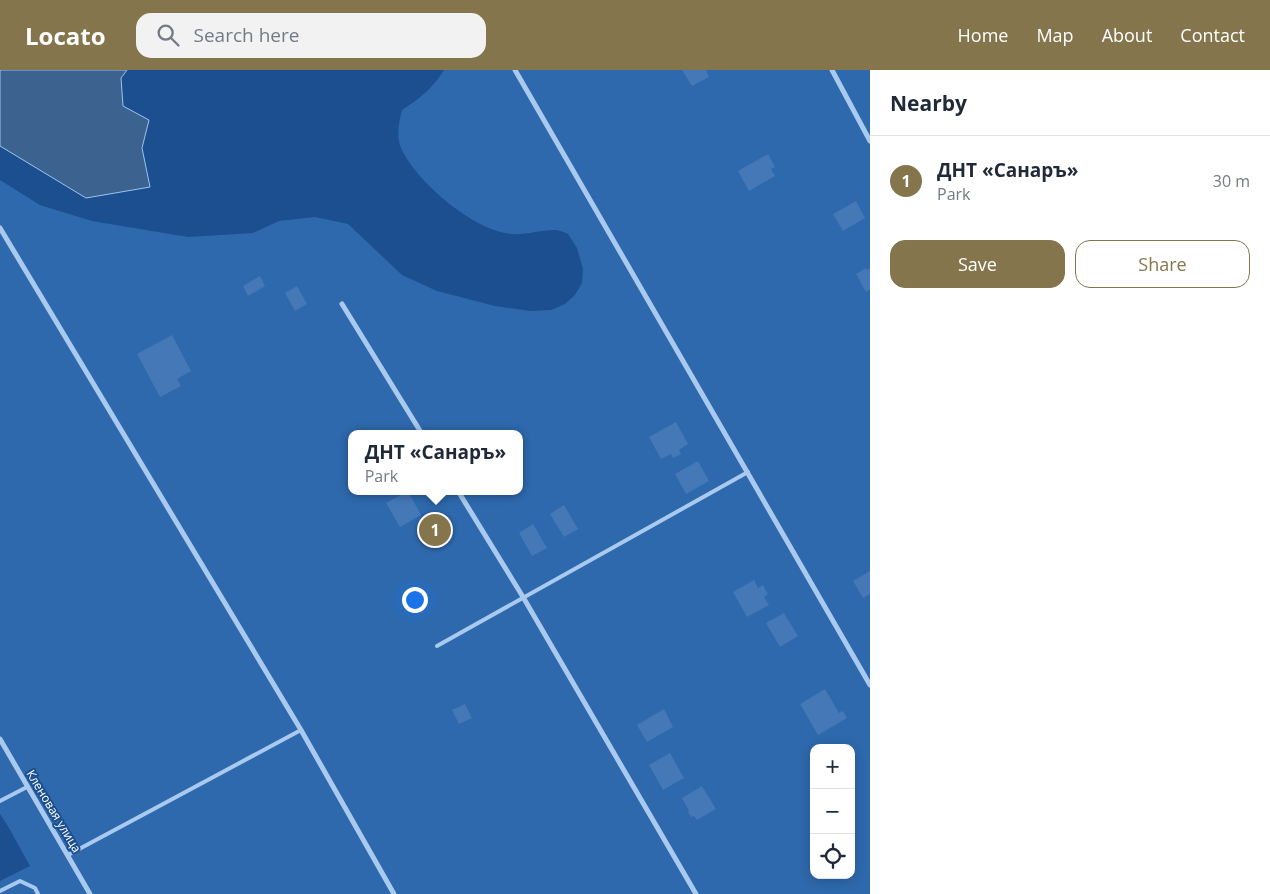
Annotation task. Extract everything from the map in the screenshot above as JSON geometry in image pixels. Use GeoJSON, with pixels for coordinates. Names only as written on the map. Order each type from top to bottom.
{"type":"FeatureCollection","features":[{"type":"Feature","properties":{"kind":"street"},"geometry":{"type":"LineString","coordinates":[[516,70],[870,685]]}},
{"type":"Feature","properties":{"kind":"street"},"geometry":{"type":"LineString","coordinates":[[832,70],[870,141]]}},
{"type":"Feature","properties":{"kind":"street"},"geometry":{"type":"LineString","coordinates":[[0,228],[301,730],[394,894]]}},
{"type":"Feature","properties":{"kind":"street"},"geometry":{"type":"LineString","coordinates":[[342,304],[420,430]]}},
{"type":"Feature","properties":{"kind":"street"},"geometry":{"type":"LineString","coordinates":[[460,495],[523,597],[696,894]]}},
{"type":"Feature","properties":{"kind":"street","name":"Кленовая улица"},"geometry":{"type":"LineString","coordinates":[[0,739],[90,894]]}},
{"type":"Feature","properties":{"kind":"lane"},"geometry":{"type":"LineString","coordinates":[[437,646],[748,472]]}},
{"type":"Feature","properties":{"kind":"lane"},"geometry":{"type":"LineString","coordinates":[[68,855],[301,730]]}},
{"type":"Feature","properties":{"kind":"lane"},"geometry":{"type":"LineString","coordinates":[[0,800],[27,787]]}},
{"type":"Feature","properties":{"kind":"lane"},"geometry":{"type":"LineString","coordinates":[[0,890],[20,881],[35,888],[38,894]]}},
{"type":"Feature","properties":{"kind":"shaded area"},"geometry":{"type":"Polygon","coordinates":[[[0,70],[127,70],[121,78],[123,106],[149,120],[142,148],[150,187],[86,198],[0,146],[0,70]]]}},
{"type":"Feature","properties":{"kind":"shaded area"},"geometry":{"type":"Polygon","coordinates":[[[444,70],[870,70],[870,894],[0,894],[0,881],[30,866],[0,814],[0,180],[40,205],[92,221],[188,237],[253,233],[279,221],[315,217],[348,224],[402,275],[437,291],[495,306],[530,311],[551,310],[565,304],[575,295],[582,283],[583,269],[577,248],[568,234],[554,230],[511,234],[491,229],[460,212],[445,200],[431,188],[408,161],[399,143],[398,134],[402,110],[425,93],[444,70]]]}},
{"type":"Feature","properties":{"kind":"building"},"geometry":{"type":"Polygon","coordinates":[[[682,70],[706,70],[709,77],[692,86],[682,70]]]}},
{"type":"Feature","properties":{"kind":"building"},"geometry":{"type":"Polygon","coordinates":[[[768,154],[775,167],[771,169],[775,176],[749,191],[738,171],[768,154]]]}},
{"type":"Feature","properties":{"kind":"building"},"geometry":{"type":"Polygon","coordinates":[[[856,201],[865,218],[843,231],[833,214],[856,201]]]}},
{"type":"Feature","properties":{"kind":"building"},"geometry":{"type":"Polygon","coordinates":[[[866,268],[867,270],[870,268],[870,289],[866,292],[856,274],[866,268]]]}},
{"type":"Feature","properties":{"kind":"building"},"geometry":{"type":"Polygon","coordinates":[[[260,276],[265,286],[248,296],[243,286],[260,276]]]}},
{"type":"Feature","properties":{"kind":"building"},"geometry":{"type":"Polygon","coordinates":[[[297,286],[307,304],[295,311],[285,293],[297,286]]]}},
{"type":"Feature","properties":{"kind":"building"},"geometry":{"type":"Polygon","coordinates":[[[172,335],[191,371],[177,379],[181,386],[160,397],[137,354],[172,335]]]}},
{"type":"Feature","properties":{"kind":"building"},"geometry":{"type":"Polygon","coordinates":[[[676,422],[688,444],[679,450],[681,454],[673,458],[671,454],[661,459],[649,437],[676,422]]]}},
{"type":"Feature","properties":{"kind":"building"},"geometry":{"type":"Polygon","coordinates":[[[698,461],[709,481],[686,494],[675,474],[698,461]]]}},
{"type":"Feature","properties":{"kind":"building"},"geometry":{"type":"Polygon","coordinates":[[[401,495],[410,495],[421,515],[400,527],[386,503],[401,495]]]}},
{"type":"Feature","properties":{"kind":"building"},"geometry":{"type":"Polygon","coordinates":[[[564,505],[578,529],[564,537],[550,514],[564,505]]]}},
{"type":"Feature","properties":{"kind":"building"},"geometry":{"type":"Polygon","coordinates":[[[533,524],[547,548],[532,556],[519,533],[533,524]]]}},
{"type":"Feature","properties":{"kind":"building"},"geometry":{"type":"Polygon","coordinates":[[[870,571],[870,594],[863,598],[853,581],[870,571]]]}},
{"type":"Feature","properties":{"kind":"building"},"geometry":{"type":"Polygon","coordinates":[[[754,580],[758,588],[763,585],[768,594],[764,597],[769,605],[747,617],[733,592],[754,580]]]}},
{"type":"Feature","properties":{"kind":"building"},"geometry":{"type":"Polygon","coordinates":[[[784,613],[798,636],[780,647],[766,623],[784,613]]]}},
{"type":"Feature","properties":{"kind":"building"},"geometry":{"type":"Polygon","coordinates":[[[825,689],[839,713],[843,711],[847,718],[818,735],[800,704],[825,689]]]}},
{"type":"Feature","properties":{"kind":"building"},"geometry":{"type":"Polygon","coordinates":[[[465,704],[472,718],[459,724],[452,710],[465,704]]]}},
{"type":"Feature","properties":{"kind":"building"},"geometry":{"type":"Polygon","coordinates":[[[664,709],[673,727],[647,742],[637,725],[664,709]]]}},
{"type":"Feature","properties":{"kind":"building"},"geometry":{"type":"Polygon","coordinates":[[[670,753],[684,778],[663,790],[649,765],[670,753]]]}},
{"type":"Feature","properties":{"kind":"building"},"geometry":{"type":"Polygon","coordinates":[[[702,786],[716,809],[697,820],[694,816],[691,817],[682,798],[702,786]]]}},
{"type":"Feature","properties":{"kind":"place","name":"ДНТ «Санаръ»"},"geometry":{"type":"Point","coordinates":[435,530]}}]}
